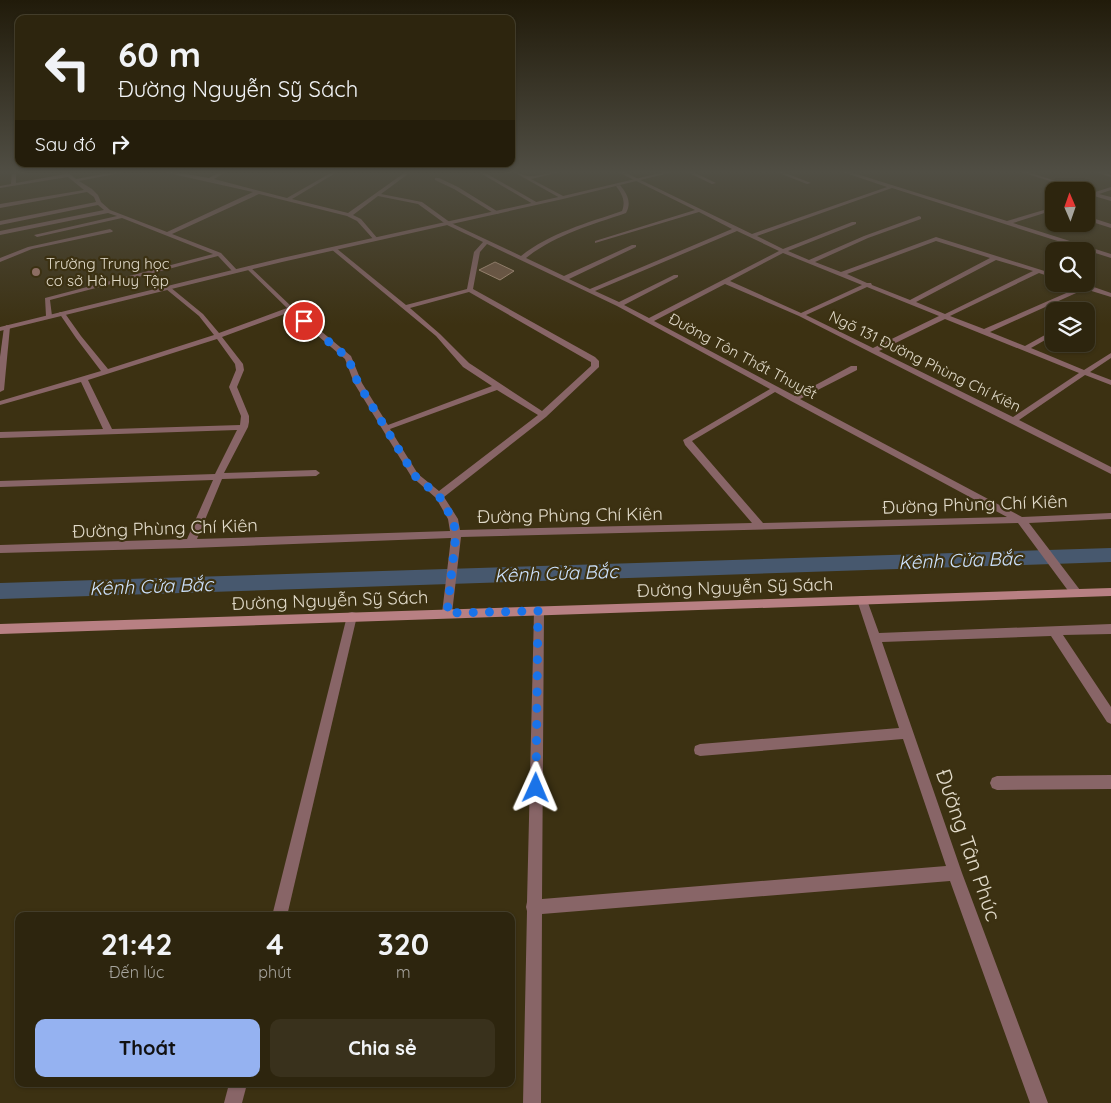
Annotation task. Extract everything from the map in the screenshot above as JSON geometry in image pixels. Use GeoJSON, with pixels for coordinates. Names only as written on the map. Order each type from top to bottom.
{"type":"FeatureCollection","features":[{"type":"Feature","properties":{"kind":"main road","name":"Đường Nguyễn Sỹ Sách"},"geometry":{"type":"LineString","coordinates":[[0,629],[1111,592]]}},
{"type":"Feature","properties":{"kind":"street"},"geometry":{"type":"LineString","coordinates":[[0,233],[52,222]]}},
{"type":"Feature","properties":{"kind":"street"},"geometry":{"type":"LineString","coordinates":[[37,235],[92,222]]}},
{"type":"Feature","properties":{"kind":"street"},"geometry":{"type":"LineString","coordinates":[[137,222],[219,254],[235,272]]}},
{"type":"Feature","properties":{"kind":"street"},"geometry":{"type":"LineString","coordinates":[[167,234],[192,222]]}},
{"type":"Feature","properties":{"kind":"street"},"geometry":{"type":"LineString","coordinates":[[361,222],[375,239]]}},
{"type":"Feature","properties":{"kind":"street"},"geometry":{"type":"LineString","coordinates":[[0,390],[4,328],[62,312],[249,268],[456,222]]}},
{"type":"Feature","properties":{"kind":"street"},"geometry":{"type":"LineString","coordinates":[[521,259],[534,248],[567,232],[594,222]]}},
{"type":"Feature","properties":{"kind":"street"},"geometry":{"type":"LineString","coordinates":[[597,242],[661,222]]}},
{"type":"Feature","properties":{"kind":"street"},"geometry":{"type":"LineString","coordinates":[[722,222],[783,251],[913,301],[1111,383]]}},
{"type":"Feature","properties":{"kind":"street"},"geometry":{"type":"LineString","coordinates":[[752,236],[791,222]]}},
{"type":"Feature","properties":{"kind":"street"},"geometry":{"type":"LineString","coordinates":[[811,261],[866,237],[907,222]]}},
{"type":"Feature","properties":{"kind":"street"},"geometry":{"type":"LineString","coordinates":[[1008,223],[1111,256]]}},
{"type":"Feature","properties":{"kind":"street","name":"Đường Tôn Thất Thuyết"},"geometry":{"type":"LineString","coordinates":[[449,224],[485,243],[619,305],[1021,520]]}},
{"type":"Feature","properties":{"kind":"street"},"geometry":{"type":"LineString","coordinates":[[648,321],[783,251],[854,224]]}},
{"type":"Feature","properties":{"kind":"street"},"geometry":{"type":"LineString","coordinates":[[590,290],[736,229]]}},
{"type":"Feature","properties":{"kind":"street"},"geometry":{"type":"LineString","coordinates":[[0,260],[30,248],[110,231]]}},
{"type":"Feature","properties":{"kind":"street"},"geometry":{"type":"LineString","coordinates":[[842,274],[932,239],[944,240],[1045,273]]}},
{"type":"Feature","properties":{"kind":"street"},"geometry":{"type":"LineString","coordinates":[[470,290],[477,252],[485,243]]}},
{"type":"Feature","properties":{"kind":"street"},"geometry":{"type":"LineString","coordinates":[[563,279],[634,246]]}},
{"type":"Feature","properties":{"kind":"street"},"geometry":{"type":"LineString","coordinates":[[334,249],[438,336],[466,365],[498,388],[543,415]]}},
{"type":"Feature","properties":{"kind":"street"},"geometry":{"type":"LineString","coordinates":[[49,316],[47,299],[219,254]]}},
{"type":"Feature","properties":{"kind":"street"},"geometry":{"type":"LineString","coordinates":[[913,301],[996,257]]}},
{"type":"Feature","properties":{"kind":"street"},"geometry":{"type":"LineString","coordinates":[[249,268],[291,309],[348,358],[358,383],[415,476],[439,496],[453,520],[456,534],[447,613]]}},
{"type":"Feature","properties":{"kind":"street"},"geometry":{"type":"LineString","coordinates":[[872,351],[1039,271]]}},
{"type":"Feature","properties":{"kind":"street"},"geometry":{"type":"LineString","coordinates":[[619,305],[676,276]]}},
{"type":"Feature","properties":{"kind":"street","name":"Ngõ 131 Đường Phùng Chí Kiên"},"geometry":{"type":"LineString","coordinates":[[724,281],[801,315],[1111,471]]}},
{"type":"Feature","properties":{"kind":"street"},"geometry":{"type":"LineString","coordinates":[[801,315],[869,284]]}},
{"type":"Feature","properties":{"kind":"street"},"geometry":{"type":"LineString","coordinates":[[168,288],[197,312],[219,336],[240,367],[233,387],[245,416],[244,427],[219,475],[190,544]]}},
{"type":"Feature","properties":{"kind":"street"},"geometry":{"type":"LineString","coordinates":[[1095,289],[1111,295]]}},
{"type":"Feature","properties":{"kind":"street"},"geometry":{"type":"LineString","coordinates":[[404,308],[470,290],[594,362],[593,370],[543,415],[439,496]]}},
{"type":"Feature","properties":{"kind":"street"},"geometry":{"type":"LineString","coordinates":[[986,331],[1073,292]]}},
{"type":"Feature","properties":{"kind":"street"},"geometry":{"type":"LineString","coordinates":[[0,403],[84,379],[219,336],[291,309]]}},
{"type":"Feature","properties":{"kind":"street"},"geometry":{"type":"LineString","coordinates":[[62,312],[78,337],[106,372]]}},
{"type":"Feature","properties":{"kind":"street"},"geometry":{"type":"LineString","coordinates":[[1026,348],[1045,337]]}},
{"type":"Feature","properties":{"kind":"street"},"geometry":{"type":"LineString","coordinates":[[1012,420],[1111,355]]}},
{"type":"Feature","properties":{"kind":"street"},"geometry":{"type":"LineString","coordinates":[[794,399],[854,368]]}},
{"type":"Feature","properties":{"kind":"street"},"geometry":{"type":"LineString","coordinates":[[84,379],[108,430]]}},
{"type":"Feature","properties":{"kind":"street"},"geometry":{"type":"LineString","coordinates":[[386,428],[498,388]]}},
{"type":"Feature","properties":{"kind":"street"},"geometry":{"type":"LineString","coordinates":[[760,526],[687,440],[775,389]]}},
{"type":"Feature","properties":{"kind":"street"},"geometry":{"type":"LineString","coordinates":[[0,434],[244,427]]}},
{"type":"Feature","properties":{"kind":"street"},"geometry":{"type":"LineString","coordinates":[[0,484],[316,473]]}},
{"type":"Feature","properties":{"kind":"street","name":"Đường Phùng Chí Kiên"},"geometry":{"type":"LineString","coordinates":[[0,549],[1111,516]]}},
{"type":"Feature","properties":{"kind":"street"},"geometry":{"type":"LineString","coordinates":[[1021,520],[1076,593]]}},
{"type":"Feature","properties":{"kind":"street","name":"Đường Tân Phúc"},"geometry":{"type":"LineString","coordinates":[[862,600],[955,873],[1039,1103]]}},
{"type":"Feature","properties":{"kind":"street"},"geometry":{"type":"LineString","coordinates":[[532,1103],[538,611]]}},
{"type":"Feature","properties":{"kind":"street"},"geometry":{"type":"LineString","coordinates":[[280,912],[352,616]]}},
{"type":"Feature","properties":{"kind":"street"},"geometry":{"type":"LineString","coordinates":[[876,638],[1111,629]]}},
{"type":"Feature","properties":{"kind":"street"},"geometry":{"type":"LineString","coordinates":[[1054,631],[1111,718]]}},
{"type":"Feature","properties":{"kind":"street"},"geometry":{"type":"LineString","coordinates":[[700,750],[908,733]]}},
{"type":"Feature","properties":{"kind":"street"},"geometry":{"type":"LineString","coordinates":[[997,783],[1111,782]]}},
{"type":"Feature","properties":{"kind":"street"},"geometry":{"type":"LineString","coordinates":[[533,907],[955,873]]}},
{"type":"Feature","properties":{"kind":"street"},"geometry":{"type":"LineString","coordinates":[[233,1103],[237,1087]]}},
{"type":"Feature","properties":{"kind":"building"},"geometry":{"type":"Polygon","coordinates":[[[495,262],[514,271],[500,280],[479,270],[495,262]]]}},
{"type":"Feature","properties":{"kind":"waterway","name":"Kênh Cửa Bắc"},"geometry":{"type":"LineString","coordinates":[[0,591],[1111,555]]}},
{"type":"Feature","properties":{"kind":"place","name":"Trường Trung học cơ sở Hà Huy Tập"},"geometry":{"type":"Point","coordinates":[36,272]}},
{"type":"Feature","properties":{"kind":"route"},"geometry":{"type":"LineString","coordinates":[[304,321],[348,358],[358,383],[415,476],[439,496],[453,520],[456,534],[447,613],[538,611],[536,788]]}}]}
